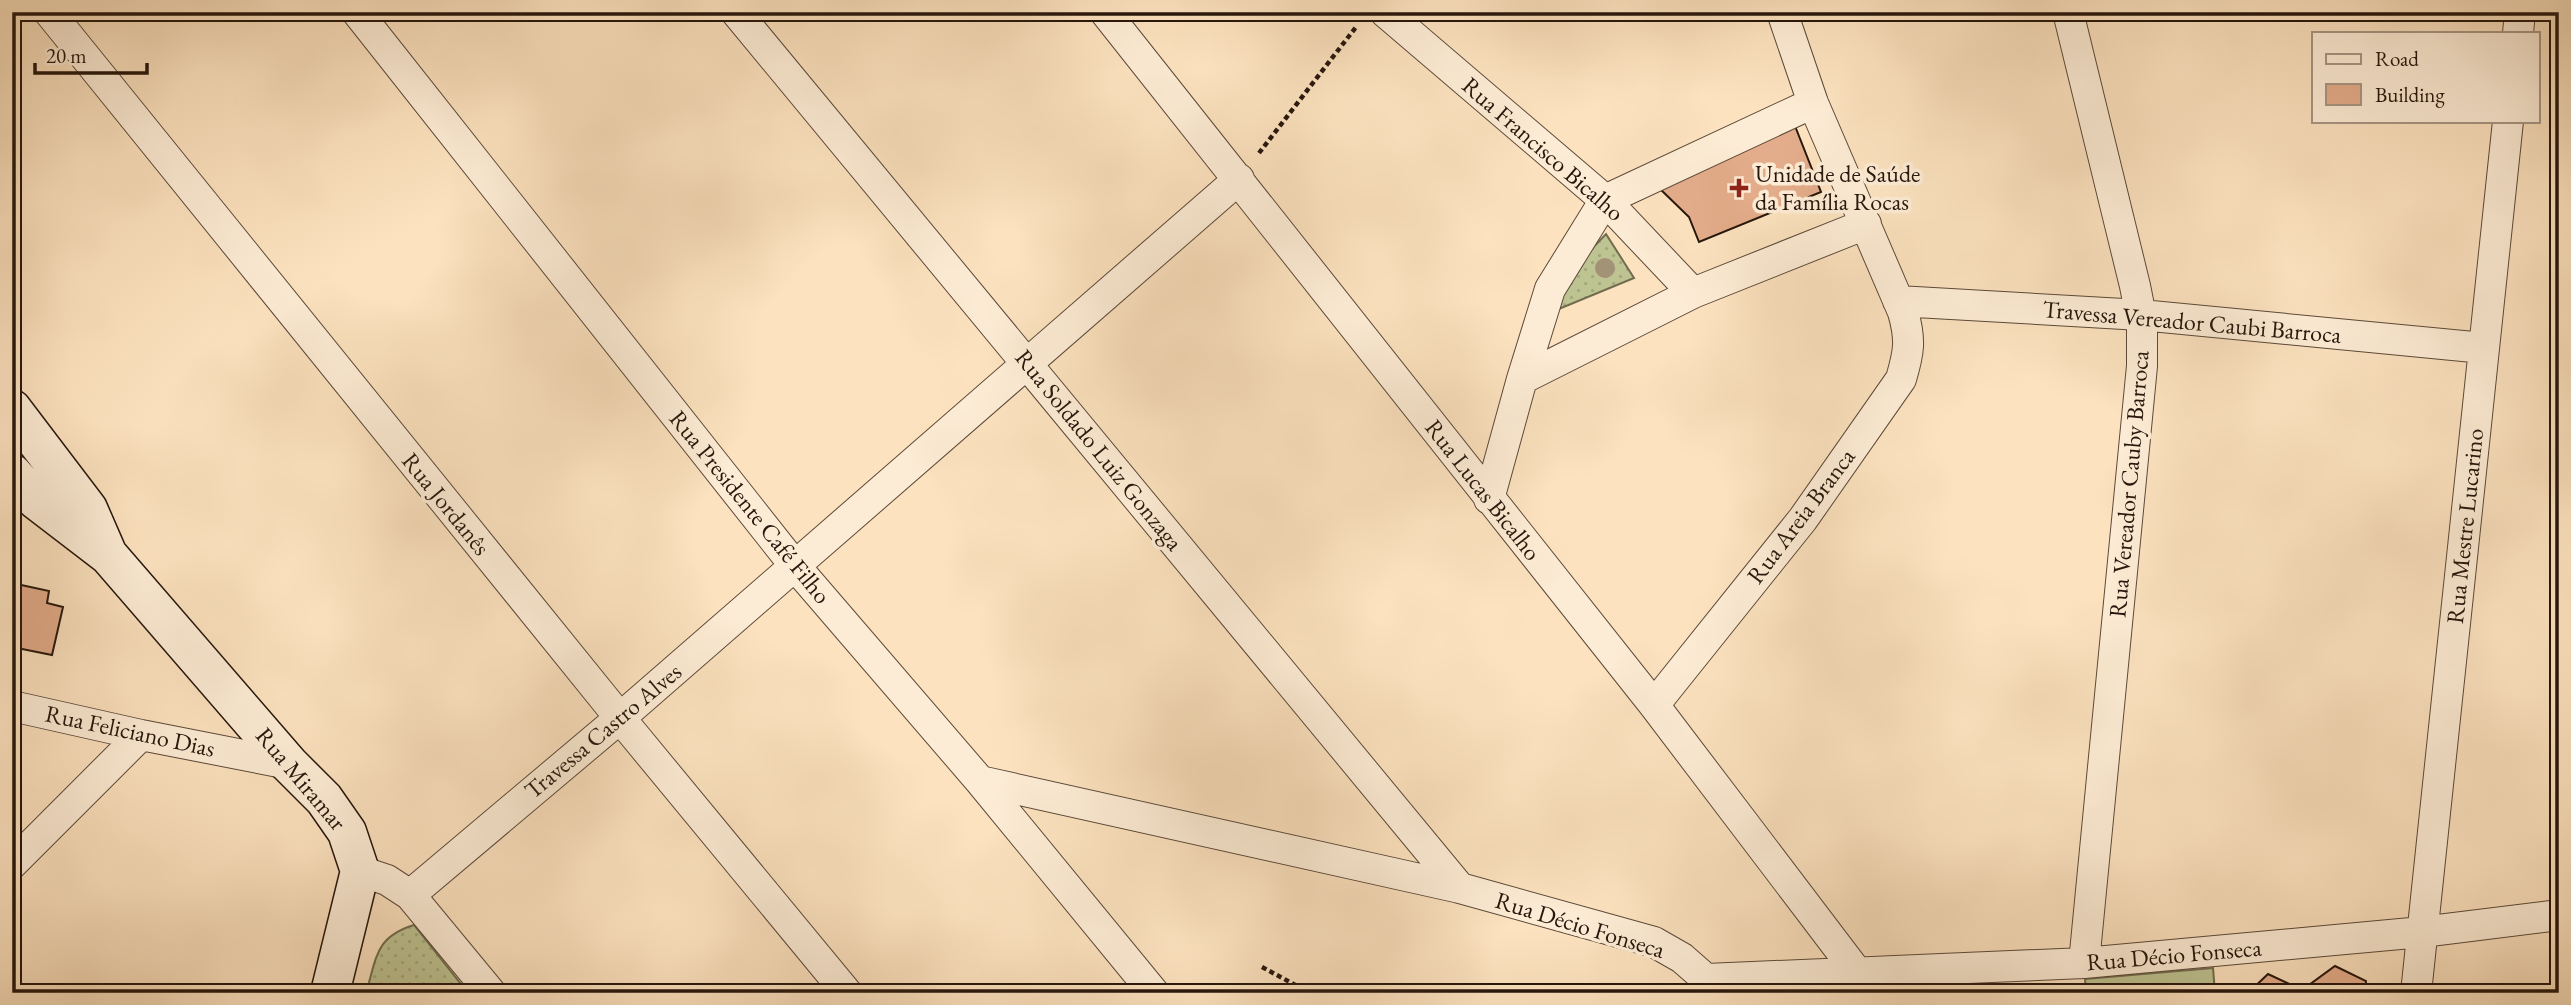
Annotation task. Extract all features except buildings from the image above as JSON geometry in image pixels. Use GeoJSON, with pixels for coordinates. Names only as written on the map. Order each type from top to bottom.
{"type":"FeatureCollection","features":[{"type":"Feature","properties":{"kind":"main road","name":"Rua Miramar"},"geometry":{"type":"LineString","coordinates":[[12,409],[88,509],[109,556]]}},
{"type":"Feature","properties":{"kind":"main road","name":"Rua Miramar"},"geometry":{"type":"LineString","coordinates":[[12,473],[36,500],[109,556],[289,764],[324,799],[348,832],[360,871]]}},
{"type":"Feature","properties":{"kind":"main road"},"geometry":{"type":"LineString","coordinates":[[330,993],[360,871]]}},
{"type":"Feature","properties":{"kind":"street","name":"Rua Jordanês"},"geometry":{"type":"LineString","coordinates":[[49,12],[620,718],[847,993]]}},
{"type":"Feature","properties":{"kind":"street","name":"Rua Presidente Café Filho"},"geometry":{"type":"LineString","coordinates":[[357,12],[795,566],[979,781],[1154,993]]}},
{"type":"Feature","properties":{"kind":"street","name":"Rua Soldado Luiz Gonzaga"},"geometry":{"type":"LineString","coordinates":[[736,12],[1028,362],[1460,888]]}},
{"type":"Feature","properties":{"kind":"street","name":"Rua Lucas Bicalho"},"geometry":{"type":"LineString","coordinates":[[1105,12],[1654,705],[1856,971]]}},
{"type":"Feature","properties":{"kind":"street","name":"Rua Areia Branca"},"geometry":{"type":"LineString","coordinates":[[1654,705],[1802,519],[1900,379],[1908,354],[1910,336],[1901,306],[1814,103],[1782,12]]}},
{"type":"Feature","properties":{"kind":"street","name":"Rua Vereador Cauby Barroca"},"geometry":{"type":"LineString","coordinates":[[2068,12],[2135,285],[2141,316],[2143,366],[2084,963]]}},
{"type":"Feature","properties":{"kind":"street"},"geometry":{"type":"LineString","coordinates":[[2518,32],[2520,12]]}},
{"type":"Feature","properties":{"kind":"street","name":"Rua Francisco Bicalho"},"geometry":{"type":"LineString","coordinates":[[1373,17],[1605,200],[1693,293]]}},
{"type":"Feature","properties":{"kind":"street"},"geometry":{"type":"LineString","coordinates":[[1489,499],[1550,289],[1605,200],[1814,103]]}},
{"type":"Feature","properties":{"kind":"street","name":"Rua Mestre Lucarino"},"geometry":{"type":"LineString","coordinates":[[2416,993],[2508,122]]}},
{"type":"Feature","properties":{"kind":"street","name":"Travessa Castro Alves"},"geometry":{"type":"LineString","coordinates":[[410,895],[620,718],[1239,179]]}},
{"type":"Feature","properties":{"kind":"street"},"geometry":{"type":"LineString","coordinates":[[1522,379],[1693,293],[1866,224]]}},
{"type":"Feature","properties":{"kind":"street","name":"Travessa Vereador Caubi Barroca"},"geometry":{"type":"LineString","coordinates":[[1901,306],[2141,316],[2484,348]]}},
{"type":"Feature","properties":{"kind":"street","name":"Rua Feliciano Dias"},"geometry":{"type":"LineString","coordinates":[[12,706],[289,764]]}},
{"type":"Feature","properties":{"kind":"street"},"geometry":{"type":"LineString","coordinates":[[12,864],[141,735]]}},
{"type":"Feature","properties":{"kind":"street","name":"Rua Décio Fonseca"},"geometry":{"type":"LineString","coordinates":[[979,781],[1460,888],[1654,942],[1682,958],[1697,986],[1856,971],[2084,963],[2422,932],[2559,915]]}},
{"type":"Feature","properties":{"kind":"street"},"geometry":{"type":"LineString","coordinates":[[360,871],[387,880],[410,895],[491,993]]}},
{"type":"Feature","properties":{"kind":"path"},"geometry":{"type":"LineString","coordinates":[[1239,179],[1373,17]]}},
{"type":"Feature","properties":{"kind":"path"},"geometry":{"type":"LineString","coordinates":[[1262,967],[1310,993]]}},
{"type":"Feature","properties":{"kind":"green space"},"geometry":{"type":"Polygon","coordinates":[[[1606,234],[1634,278],[1554,311],[1554,288],[1606,234]]]}},
{"type":"Feature","properties":{"kind":"green space"},"geometry":{"type":"Polygon","coordinates":[[[414,925],[468,993],[366,993],[376,959],[385,942],[401,930],[414,925]]]}},
{"type":"Feature","properties":{"kind":"green space"},"geometry":{"type":"Polygon","coordinates":[[[2213,968],[2215,993],[2086,993],[2085,979],[2213,968]]]}},
{"type":"Feature","properties":{"kind":"place","name":"Unidade de Saúde da Família Rocas"},"geometry":{"type":"Point","coordinates":[1739,188]}}]}
